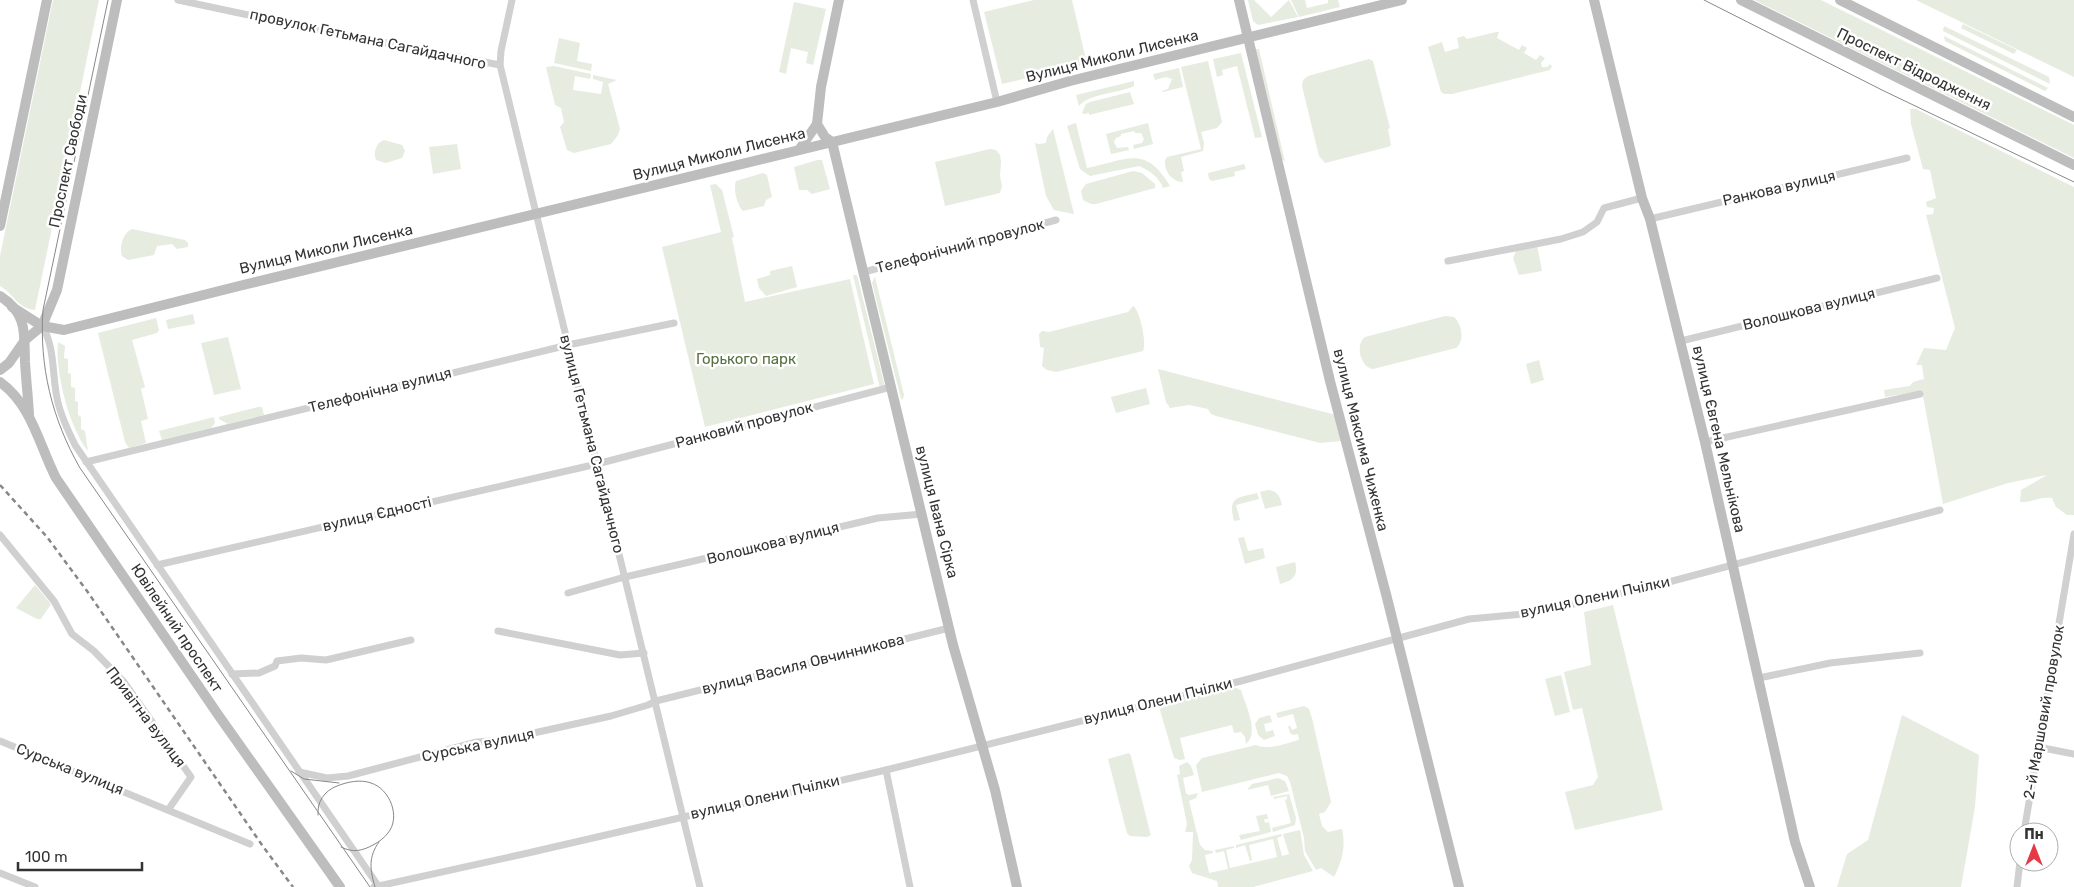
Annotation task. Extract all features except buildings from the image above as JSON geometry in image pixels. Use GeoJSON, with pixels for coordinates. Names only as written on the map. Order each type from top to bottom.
{"type":"FeatureCollection","features":[{"type":"Feature","properties":{"kind":"street"},"geometry":{"type":"LineString","coordinates":[[0,226],[47,0]]}},
{"type":"Feature","properties":{"kind":"street","name":"Проспект Свободи"},"geometry":{"type":"LineString","coordinates":[[42,326],[57,290],[117,0]]}},
{"type":"Feature","properties":{"kind":"street","name":"провулок Гетьмана Сагайдачного"},"geometry":{"type":"LineString","coordinates":[[178,0],[314,29],[500,65]]}},
{"type":"Feature","properties":{"kind":"street","name":"вулиця Гетьмана Сагайдачного"},"geometry":{"type":"LineString","coordinates":[[512,0],[501,51],[500,65],[700,887]]}},
{"type":"Feature","properties":{"kind":"street"},"geometry":{"type":"LineString","coordinates":[[799,150],[817,124],[821,84],[839,0]]}},
{"type":"Feature","properties":{"kind":"street"},"geometry":{"type":"LineString","coordinates":[[973,0],[998,102]]}},
{"type":"Feature","properties":{"kind":"street","name":"вулиця Максима Чиженка"},"geometry":{"type":"LineString","coordinates":[[1239,0],[1330,381],[1459,887]]}},
{"type":"Feature","properties":{"kind":"street","name":"Вулиця Миколи Лисенка"},"geometry":{"type":"LineString","coordinates":[[42,326],[64,330],[998,102],[1070,81],[1402,0]]}},
{"type":"Feature","properties":{"kind":"street","name":"вулиця Євгена Мельнікова"},"geometry":{"type":"LineString","coordinates":[[1594,0],[1642,198],[1650,219],[1681,341],[1795,842],[1810,887]]}},
{"type":"Feature","properties":{"kind":"street","name":"Проспект Відродження"},"geometry":{"type":"LineString","coordinates":[[1741,0],[2074,164]]}},
{"type":"Feature","properties":{"kind":"street","name":"Проспект Відродження"},"geometry":{"type":"LineString","coordinates":[[1840,0],[2074,117]]}},
{"type":"Feature","properties":{"kind":"street"},"geometry":{"type":"LineString","coordinates":[[817,124],[825,137],[832,142]]}},
{"type":"Feature","properties":{"kind":"street","name":"вулиця Івана Сірка"},"geometry":{"type":"LineString","coordinates":[[832,142],[949,628],[982,746],[1017,887]]}},
{"type":"Feature","properties":{"kind":"street","name":"Ранкова вулиця"},"geometry":{"type":"LineString","coordinates":[[1650,219],[1907,158]]}},
{"type":"Feature","properties":{"kind":"street"},"geometry":{"type":"LineString","coordinates":[[1448,261],[1560,239],[1583,232],[1597,222],[1604,208],[1642,198]]}},
{"type":"Feature","properties":{"kind":"street","name":"Телефонічний провулок"},"geometry":{"type":"LineString","coordinates":[[864,272],[1056,220]]}},
{"type":"Feature","properties":{"kind":"street","name":"Волошкова вулиця"},"geometry":{"type":"LineString","coordinates":[[1681,341],[1936,278]]}},
{"type":"Feature","properties":{"kind":"street"},"geometry":{"type":"LineString","coordinates":[[0,296],[12,307],[42,326],[49,337],[58,401],[65,424],[75,446],[377,887]]}},
{"type":"Feature","properties":{"kind":"street"},"geometry":{"type":"LineString","coordinates":[[12,307],[21,319],[25,340],[29,415]]}},
{"type":"Feature","properties":{"kind":"street"},"geometry":{"type":"LineString","coordinates":[[9,363],[17,350],[20,336],[18,321],[12,307]]}},
{"type":"Feature","properties":{"kind":"street","name":"Телефонічна вулиця"},"geometry":{"type":"LineString","coordinates":[[86,462],[568,344],[674,323]]}},
{"type":"Feature","properties":{"kind":"street"},"geometry":{"type":"LineString","coordinates":[[0,370],[9,363],[25,340],[42,326]]}},
{"type":"Feature","properties":{"kind":"street","name":"Ювілейний проспект"},"geometry":{"type":"LineString","coordinates":[[0,382],[17,395],[29,415],[56,478],[235,739],[340,887]]}},
{"type":"Feature","properties":{"kind":"street","name":"Ранковий провулок"},"geometry":{"type":"LineString","coordinates":[[597,464],[891,387]]}},
{"type":"Feature","properties":{"kind":"street"},"geometry":{"type":"LineString","coordinates":[[1705,442],[1920,394]]}},
{"type":"Feature","properties":{"kind":"street","name":"вулиця Єдності"},"geometry":{"type":"LineString","coordinates":[[157,565],[597,464]]}},
{"type":"Feature","properties":{"kind":"street","name":"вулиця Олени Пчілки"},"geometry":{"type":"LineString","coordinates":[[377,887],[886,770],[1241,681],[1470,619],[1534,613],[1733,566],[1940,510]]}},
{"type":"Feature","properties":{"kind":"street","name":"Волошкова вулиця"},"geometry":{"type":"LineString","coordinates":[[626,579],[878,518],[922,514]]}},
{"type":"Feature","properties":{"kind":"street","name":"2-й Маршовий провулок"},"geometry":{"type":"LineString","coordinates":[[2026,822],[2074,534]]}},
{"type":"Feature","properties":{"kind":"street","name":"Привітна вулиця"},"geometry":{"type":"LineString","coordinates":[[0,535],[54,601],[72,634],[94,651],[124,682],[191,777],[168,810]]}},
{"type":"Feature","properties":{"kind":"street"},"geometry":{"type":"LineString","coordinates":[[568,593],[626,579]]}},
{"type":"Feature","properties":{"kind":"street","name":"вулиця Василя Овчинникова"},"geometry":{"type":"LineString","coordinates":[[656,701],[949,628]]}},
{"type":"Feature","properties":{"kind":"street"},"geometry":{"type":"LineString","coordinates":[[498,631],[620,655],[644,653]]}},
{"type":"Feature","properties":{"kind":"street"},"geometry":{"type":"LineString","coordinates":[[232,674],[259,673],[275,666],[277,661],[301,658],[326,660],[411,640]]}},
{"type":"Feature","properties":{"kind":"street"},"geometry":{"type":"LineString","coordinates":[[1759,678],[1830,663],[1920,653]]}},
{"type":"Feature","properties":{"kind":"street","name":"Сурська вулиця"},"geometry":{"type":"LineString","coordinates":[[300,772],[327,778],[348,776],[477,742],[502,740],[612,716],[648,706],[656,701]]}},
{"type":"Feature","properties":{"kind":"street","name":"Сурська вулиця"},"geometry":{"type":"LineString","coordinates":[[0,741],[250,844]]}},
{"type":"Feature","properties":{"kind":"street"},"geometry":{"type":"LineString","coordinates":[[2038,747],[2074,754]]}},
{"type":"Feature","properties":{"kind":"street"},"geometry":{"type":"LineString","coordinates":[[886,770],[910,887]]}},
{"type":"Feature","properties":{"kind":"street"},"geometry":{"type":"LineString","coordinates":[[0,872],[35,887]]}},
{"type":"Feature","properties":{"kind":"street"},"geometry":{"type":"LineString","coordinates":[[2017,887],[2019,872]]}},
{"type":"Feature","properties":{"kind":"green space"},"geometry":{"type":"Polygon","coordinates":[[[53,0],[99,0],[35,310],[24,307],[0,286],[0,256],[53,0]]]}},
{"type":"Feature","properties":{"kind":"green space"},"geometry":{"type":"Polygon","coordinates":[[[1034,0],[1072,0],[1087,64],[1002,84],[984,12],[1034,0]]]}},
{"type":"Feature","properties":{"kind":"green space"},"geometry":{"type":"Polygon","coordinates":[[[1248,0],[1254,0],[1271,17],[1289,0],[1298,17],[1258,25],[1253,21],[1248,0]]]}},
{"type":"Feature","properties":{"kind":"green space"},"geometry":{"type":"Polygon","coordinates":[[[1291,0],[1305,0],[1307,8],[1328,3],[1328,0],[1338,0],[1340,7],[1299,17],[1291,0]]]}},
{"type":"Feature","properties":{"kind":"green space"},"geometry":{"type":"Polygon","coordinates":[[[1754,0],[1821,0],[2074,125],[2074,158],[1754,0]]]}},
{"type":"Feature","properties":{"kind":"green space"},"geometry":{"type":"Polygon","coordinates":[[[1916,0],[2074,0],[2074,77],[1916,0]]]}},
{"type":"Feature","properties":{"kind":"green space"},"geometry":{"type":"Polygon","coordinates":[[[794,2],[826,9],[813,65],[806,63],[808,52],[791,48],[786,74],[779,72],[794,2]]]}},
{"type":"Feature","properties":{"kind":"green space"},"geometry":{"type":"Polygon","coordinates":[[[1963,24],[2017,50],[2014,54],[1961,28],[1963,24]]]}},
{"type":"Feature","properties":{"kind":"green space"},"geometry":{"type":"Polygon","coordinates":[[[1944,26],[2049,77],[2050,84],[1943,31],[1944,26]]]}},
{"type":"Feature","properties":{"kind":"green space"},"geometry":{"type":"Polygon","coordinates":[[[1499,32],[1497,38],[1519,50],[1522,45],[1527,48],[1524,53],[1536,60],[1540,55],[1545,58],[1541,63],[1542,67],[1548,67],[1549,64],[1552,66],[1550,70],[1452,94],[1441,92],[1428,47],[1442,42],[1445,52],[1459,48],[1457,38],[1464,36],[1467,39],[1499,32]]]}},
{"type":"Feature","properties":{"kind":"green space"},"geometry":{"type":"Polygon","coordinates":[[[1944,36],[2048,88],[2045,91],[1945,41],[1944,36]]]}},
{"type":"Feature","properties":{"kind":"green space"},"geometry":{"type":"Polygon","coordinates":[[[559,38],[580,43],[577,61],[592,64],[591,71],[554,63],[559,38]]]}},
{"type":"Feature","properties":{"kind":"green space"},"geometry":{"type":"Polygon","coordinates":[[[1255,49],[1259,49],[1285,162],[1282,159],[1255,49]]]}},
{"type":"Feature","properties":{"kind":"green space"},"geometry":{"type":"Polygon","coordinates":[[[1241,53],[1262,137],[1255,138],[1237,66],[1222,70],[1223,75],[1217,77],[1213,59],[1241,53]]]}},
{"type":"Feature","properties":{"kind":"green space"},"geometry":{"type":"Polygon","coordinates":[[[1369,59],[1373,61],[1390,128],[1388,129],[1391,145],[1325,163],[1319,156],[1302,86],[1303,80],[1308,76],[1369,59]]]}},
{"type":"Feature","properties":{"kind":"green space"},"geometry":{"type":"Polygon","coordinates":[[[1208,61],[1222,122],[1217,128],[1201,132],[1204,143],[1203,151],[1181,157],[1184,171],[1181,172],[1183,182],[1179,182],[1167,172],[1165,160],[1167,157],[1201,149],[1181,67],[1208,61]]]}},
{"type":"Feature","properties":{"kind":"green space"},"geometry":{"type":"Polygon","coordinates":[[[554,66],[591,74],[590,79],[575,76],[573,90],[601,94],[603,82],[593,79],[593,75],[617,80],[608,84],[620,129],[611,144],[574,153],[567,150],[560,127],[564,122],[561,108],[555,105],[546,67],[554,66]]]}},
{"type":"Feature","properties":{"kind":"green space"},"geometry":{"type":"Polygon","coordinates":[[[1179,68],[1183,87],[1163,92],[1168,89],[1172,79],[1166,77],[1155,80],[1153,74],[1179,68]]]}},
{"type":"Feature","properties":{"kind":"green space"},"geometry":{"type":"Polygon","coordinates":[[[1134,81],[1134,86],[1097,96],[1079,106],[1076,95],[1134,81]]]}},
{"type":"Feature","properties":{"kind":"green space"},"geometry":{"type":"Polygon","coordinates":[[[1130,92],[1134,104],[1089,115],[1089,113],[1082,113],[1086,104],[1090,102],[1130,92]]]}},
{"type":"Feature","properties":{"kind":"green space"},"geometry":{"type":"Polygon","coordinates":[[[1910,109],[1916,109],[2074,187],[2074,515],[2067,515],[2056,507],[2052,498],[2020,502],[2021,490],[2047,475],[2008,483],[1943,504],[1922,391],[1885,397],[1884,390],[1910,386],[1913,382],[1924,379],[1922,365],[1916,365],[1924,348],[1946,350],[1955,328],[1926,215],[1933,214],[1934,208],[1927,207],[1926,202],[1936,198],[1930,170],[1923,169],[1911,124],[1910,109]]]}},
{"type":"Feature","properties":{"kind":"green space"},"geometry":{"type":"Polygon","coordinates":[[[1076,123],[1087,168],[1134,158],[1152,164],[1170,186],[1163,188],[1154,175],[1139,166],[1090,176],[1080,169],[1067,126],[1076,123]]]}},
{"type":"Feature","properties":{"kind":"green space"},"geometry":{"type":"Polygon","coordinates":[[[1148,123],[1153,144],[1134,149],[1133,145],[1142,143],[1144,139],[1141,133],[1135,133],[1134,131],[1121,134],[1114,142],[1117,148],[1128,147],[1129,150],[1111,154],[1106,134],[1148,123]]]}},
{"type":"Feature","properties":{"kind":"green space"},"geometry":{"type":"Polygon","coordinates":[[[1053,129],[1074,214],[1054,210],[1046,196],[1035,143],[1046,143],[1047,137],[1053,129]]]}},
{"type":"Feature","properties":{"kind":"green space"},"geometry":{"type":"Polygon","coordinates":[[[384,140],[402,145],[405,151],[402,158],[386,163],[376,160],[376,148],[384,140]]]}},
{"type":"Feature","properties":{"kind":"green space"},"geometry":{"type":"Polygon","coordinates":[[[457,144],[461,169],[433,174],[429,147],[457,144]]]}},
{"type":"Feature","properties":{"kind":"green space"},"geometry":{"type":"Polygon","coordinates":[[[990,149],[996,150],[1000,155],[1002,186],[1000,193],[945,206],[935,162],[990,149]]]}},
{"type":"Feature","properties":{"kind":"green space"},"geometry":{"type":"Polygon","coordinates":[[[822,160],[830,189],[812,194],[807,190],[799,190],[794,167],[822,160]]]}},
{"type":"Feature","properties":{"kind":"green space"},"geometry":{"type":"Polygon","coordinates":[[[1244,164],[1246,169],[1234,172],[1235,176],[1212,181],[1209,179],[1208,173],[1244,164]]]}},
{"type":"Feature","properties":{"kind":"green space"},"geometry":{"type":"Polygon","coordinates":[[[1133,171],[1142,173],[1155,184],[1155,188],[1096,204],[1083,200],[1081,191],[1086,184],[1133,171]]]}},
{"type":"Feature","properties":{"kind":"green space"},"geometry":{"type":"Polygon","coordinates":[[[763,173],[767,175],[772,197],[766,200],[764,206],[743,211],[736,197],[736,181],[763,173]]]}},
{"type":"Feature","properties":{"kind":"green space","name":"Горького парк"},"geometry":{"type":"Polygon","coordinates":[[[716,184],[722,190],[734,237],[732,238],[745,302],[850,279],[874,384],[705,427],[662,247],[721,232],[710,185],[716,184]]]}},
{"type":"Feature","properties":{"kind":"green space"},"geometry":{"type":"Polygon","coordinates":[[[132,229],[185,240],[188,243],[188,247],[177,249],[172,244],[157,246],[154,255],[128,260],[122,256],[121,245],[126,234],[132,229]]]}},
{"type":"Feature","properties":{"kind":"green space"},"geometry":{"type":"Polygon","coordinates":[[[1537,246],[1542,271],[1519,275],[1513,258],[1516,251],[1537,246]]]}},
{"type":"Feature","properties":{"kind":"green space"},"geometry":{"type":"Polygon","coordinates":[[[792,266],[797,287],[766,296],[759,288],[757,279],[770,275],[770,271],[792,266]]]}},
{"type":"Feature","properties":{"kind":"green space"},"geometry":{"type":"Polygon","coordinates":[[[853,275],[857,275],[885,387],[880,388],[853,275]]]}},
{"type":"Feature","properties":{"kind":"green space"},"geometry":{"type":"Polygon","coordinates":[[[875,277],[904,395],[903,399],[901,399],[872,283],[875,277]]]}},
{"type":"Feature","properties":{"kind":"green space"},"geometry":{"type":"Polygon","coordinates":[[[1133,306],[1136,309],[1142,327],[1143,351],[1056,372],[1047,370],[1042,366],[1044,348],[1040,347],[1039,334],[1042,331],[1049,332],[1128,312],[1133,306]]]}},
{"type":"Feature","properties":{"kind":"green space"},"geometry":{"type":"Polygon","coordinates":[[[193,314],[195,324],[168,329],[166,320],[193,314]]]}},
{"type":"Feature","properties":{"kind":"green space"},"geometry":{"type":"Polygon","coordinates":[[[1445,316],[1454,317],[1461,328],[1461,341],[1456,348],[1373,369],[1362,360],[1360,345],[1365,337],[1445,316]]]}},
{"type":"Feature","properties":{"kind":"green space"},"geometry":{"type":"Polygon","coordinates":[[[156,318],[159,330],[157,333],[132,340],[145,387],[141,389],[148,419],[141,421],[146,443],[129,448],[125,442],[98,333],[156,318]]]}},
{"type":"Feature","properties":{"kind":"green space"},"geometry":{"type":"Polygon","coordinates":[[[228,337],[241,389],[214,395],[201,343],[228,337]]]}},
{"type":"Feature","properties":{"kind":"green space"},"geometry":{"type":"Polygon","coordinates":[[[58,342],[65,346],[64,358],[68,359],[71,387],[75,388],[75,401],[78,402],[78,415],[81,417],[81,429],[85,431],[88,451],[81,441],[69,414],[61,383],[58,342]]]}},
{"type":"Feature","properties":{"kind":"green space"},"geometry":{"type":"Polygon","coordinates":[[[1539,360],[1544,380],[1531,384],[1526,364],[1539,360]]]}},
{"type":"Feature","properties":{"kind":"green space"},"geometry":{"type":"Polygon","coordinates":[[[1158,369],[1336,415],[1341,441],[1320,443],[1216,416],[1211,414],[1208,409],[1189,405],[1170,408],[1166,402],[1158,369]]]}},
{"type":"Feature","properties":{"kind":"green space"},"geometry":{"type":"Polygon","coordinates":[[[1146,388],[1150,404],[1116,413],[1111,397],[1146,388]]]}},
{"type":"Feature","properties":{"kind":"green space"},"geometry":{"type":"Polygon","coordinates":[[[262,407],[264,415],[228,424],[219,419],[219,417],[262,407]]]}},
{"type":"Feature","properties":{"kind":"green space"},"geometry":{"type":"Polygon","coordinates":[[[214,417],[215,423],[211,428],[162,440],[159,431],[214,417]]]}},
{"type":"Feature","properties":{"kind":"green space"},"geometry":{"type":"Polygon","coordinates":[[[1268,490],[1278,495],[1282,505],[1265,509],[1260,492],[1268,490]]]}},
{"type":"Feature","properties":{"kind":"green space"},"geometry":{"type":"Polygon","coordinates":[[[1257,493],[1259,499],[1236,505],[1240,520],[1234,521],[1232,507],[1235,500],[1257,493]]]}},
{"type":"Feature","properties":{"kind":"green space"},"geometry":{"type":"Polygon","coordinates":[[[1244,537],[1248,551],[1263,548],[1265,558],[1245,564],[1238,538],[1244,537]]]}},
{"type":"Feature","properties":{"kind":"green space"},"geometry":{"type":"Polygon","coordinates":[[[1295,562],[1296,571],[1294,577],[1280,584],[1276,567],[1295,562]]]}},
{"type":"Feature","properties":{"kind":"green space"},"geometry":{"type":"Polygon","coordinates":[[[35,585],[51,604],[41,619],[37,619],[16,608],[35,585]]]}},
{"type":"Feature","properties":{"kind":"green space"},"geometry":{"type":"Polygon","coordinates":[[[1613,605],[1663,810],[1575,830],[1565,792],[1593,785],[1598,777],[1582,708],[1573,710],[1564,672],[1591,665],[1584,612],[1613,605]]]}},
{"type":"Feature","properties":{"kind":"green space"},"geometry":{"type":"Polygon","coordinates":[[[1561,675],[1570,712],[1555,716],[1545,679],[1561,675]]]}},
{"type":"Feature","properties":{"kind":"green space"},"geometry":{"type":"Polygon","coordinates":[[[1234,687],[1241,690],[1252,726],[1250,739],[1246,744],[1245,737],[1241,732],[1234,733],[1232,725],[1180,738],[1185,759],[1174,758],[1160,710],[1162,705],[1234,687]]]}},
{"type":"Feature","properties":{"kind":"green space"},"geometry":{"type":"Polygon","coordinates":[[[1304,706],[1309,709],[1312,718],[1331,802],[1325,812],[1319,814],[1322,826],[1328,832],[1342,829],[1344,842],[1342,854],[1334,877],[1321,868],[1316,870],[1305,851],[1304,838],[1287,776],[1279,773],[1202,792],[1196,765],[1202,758],[1256,745],[1272,747],[1299,740],[1298,734],[1293,735],[1290,733],[1288,726],[1292,730],[1297,728],[1293,714],[1278,718],[1276,713],[1304,706]]]}},
{"type":"Feature","properties":{"kind":"green space"},"geometry":{"type":"Polygon","coordinates":[[[1270,715],[1272,722],[1264,724],[1266,732],[1273,730],[1275,736],[1264,740],[1258,735],[1255,724],[1259,718],[1270,715]]]}},
{"type":"Feature","properties":{"kind":"green space"},"geometry":{"type":"Polygon","coordinates":[[[1902,715],[1979,755],[1975,807],[1961,887],[1837,887],[1847,854],[1868,840],[1902,715]]]}},
{"type":"Feature","properties":{"kind":"green space"},"geometry":{"type":"Polygon","coordinates":[[[1129,753],[1151,835],[1147,837],[1130,836],[1127,833],[1108,759],[1129,753]]]}},
{"type":"Feature","properties":{"kind":"green space"},"geometry":{"type":"Polygon","coordinates":[[[1187,762],[1191,766],[1194,775],[1183,778],[1186,793],[1189,795],[1198,793],[1196,798],[1189,801],[1200,845],[1205,850],[1213,851],[1213,853],[1205,855],[1209,873],[1228,869],[1224,851],[1216,853],[1215,850],[1234,846],[1234,848],[1226,850],[1230,868],[1277,857],[1273,839],[1249,845],[1252,860],[1250,861],[1245,845],[1236,848],[1236,845],[1281,834],[1282,836],[1277,838],[1282,856],[1289,854],[1283,834],[1300,830],[1304,855],[1313,871],[1253,887],[1218,887],[1217,881],[1192,873],[1189,866],[1192,860],[1193,832],[1185,832],[1187,824],[1177,775],[1180,774],[1179,766],[1187,762]]]}},
{"type":"Feature","properties":{"kind":"green space"},"geometry":{"type":"Polygon","coordinates":[[[1278,778],[1285,781],[1289,791],[1271,796],[1268,785],[1247,790],[1252,784],[1278,778]]]}},
{"type":"Feature","properties":{"kind":"green space"},"geometry":{"type":"Polygon","coordinates":[[[1289,794],[1296,818],[1295,825],[1273,832],[1272,828],[1291,823],[1285,800],[1287,796],[1274,799],[1273,797],[1289,794]]]}},
{"type":"Feature","properties":{"kind":"green space"},"geometry":{"type":"Polygon","coordinates":[[[1267,814],[1268,819],[1264,819],[1265,823],[1269,822],[1271,832],[1241,840],[1239,835],[1260,831],[1256,816],[1267,814]]]}},
{"type":"Feature","properties":{"kind":"tram line"},"geometry":{"type":"LineString","coordinates":[[108,0],[43,310],[43,351],[55,411],[62,431],[80,468],[370,887]]}},
{"type":"Feature","properties":{"kind":"tram line"},"geometry":{"type":"LineString","coordinates":[[1704,0],[1884,91],[2074,182]]}},
{"type":"Feature","properties":{"kind":"tram line"},"geometry":{"type":"LineString","coordinates":[[291,771],[304,779],[339,783]]}},
{"type":"Feature","properties":{"kind":"tram line"},"geometry":{"type":"LineString","coordinates":[[318,815],[320,801],[325,794],[332,788],[345,783],[367,782],[378,786],[384,791],[392,804],[394,819],[392,827],[385,837],[361,850],[353,851],[341,847]]}},
{"type":"Feature","properties":{"kind":"tram line"},"geometry":{"type":"LineString","coordinates":[[375,887],[371,864],[373,853],[379,842]]}},
{"type":"Feature","properties":{"kind":"railway"},"geometry":{"type":"LineString","coordinates":[[0,485],[47,537],[87,591],[293,887]]}}]}
